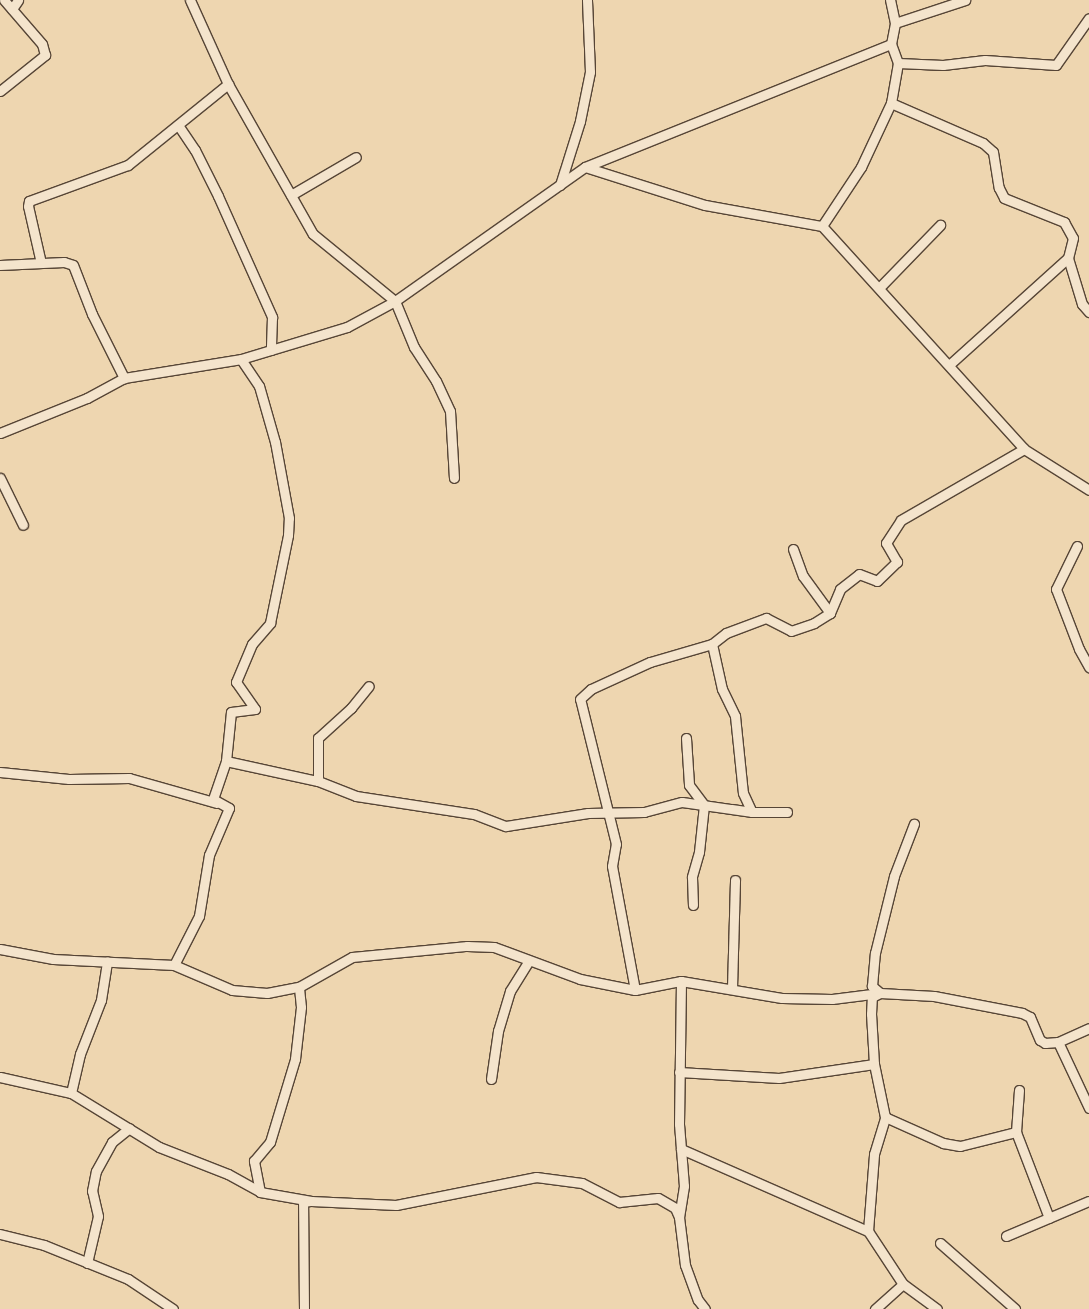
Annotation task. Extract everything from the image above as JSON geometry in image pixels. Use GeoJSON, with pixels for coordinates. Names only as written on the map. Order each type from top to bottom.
{"type":"FeatureCollection","features":[{"type":"Feature","properties":{"kind":"street"},"geometry":{"type":"LineString","coordinates":[[0,91],[44,55],[42,44],[4,0]]}},
{"type":"Feature","properties":{"kind":"street"},"geometry":{"type":"LineString","coordinates":[[12,9],[18,0]]}},
{"type":"Feature","properties":{"kind":"street"},"geometry":{"type":"LineString","coordinates":[[190,0],[228,84],[313,234],[395,301],[414,347],[436,381],[450,411],[454,478]]}},
{"type":"Feature","properties":{"kind":"street"},"geometry":{"type":"LineString","coordinates":[[560,185],[580,121],[590,72],[586,0]]}},
{"type":"Feature","properties":{"kind":"street"},"geometry":{"type":"LineString","coordinates":[[822,226],[862,167],[891,103],[898,63],[891,44],[895,23],[890,0]]}},
{"type":"Feature","properties":{"kind":"street"},"geometry":{"type":"LineString","coordinates":[[895,23],[966,0]]}},
{"type":"Feature","properties":{"kind":"street"},"geometry":{"type":"LineString","coordinates":[[898,63],[943,65],[985,60],[1056,65],[1089,18]]}},
{"type":"Feature","properties":{"kind":"street"},"geometry":{"type":"LineString","coordinates":[[0,433],[87,398],[124,378],[241,358],[347,327],[395,301],[585,167],[891,44]]}},
{"type":"Feature","properties":{"kind":"street"},"geometry":{"type":"LineString","coordinates":[[41,263],[28,206],[29,201],[128,165],[228,84]]}},
{"type":"Feature","properties":{"kind":"street"},"geometry":{"type":"LineString","coordinates":[[891,103],[983,143],[993,152],[999,188],[1004,198],[1064,222],[1073,238],[1068,258],[949,365]]}},
{"type":"Feature","properties":{"kind":"street"},"geometry":{"type":"LineString","coordinates":[[178,124],[195,150],[218,196],[272,317],[271,350]]}},
{"type":"Feature","properties":{"kind":"street"},"geometry":{"type":"LineString","coordinates":[[291,195],[356,157]]}},
{"type":"Feature","properties":{"kind":"street"},"geometry":{"type":"LineString","coordinates":[[585,167],[706,205],[822,226],[1024,449],[1089,490]]}},
{"type":"Feature","properties":{"kind":"street"},"geometry":{"type":"LineString","coordinates":[[879,288],[940,225]]}},
{"type":"Feature","properties":{"kind":"street"},"geometry":{"type":"LineString","coordinates":[[1068,258],[1089,312]]}},
{"type":"Feature","properties":{"kind":"street"},"geometry":{"type":"LineString","coordinates":[[0,265],[64,262],[73,265],[92,314],[124,378]]}},
{"type":"Feature","properties":{"kind":"street"},"geometry":{"type":"LineString","coordinates":[[229,808],[213,799],[226,761],[231,712],[255,709],[236,682],[252,644],[270,623],[289,518],[275,442],[259,386],[241,358]]}},
{"type":"Feature","properties":{"kind":"street"},"geometry":{"type":"LineString","coordinates":[[635,990],[612,866],[616,844],[580,700],[591,689],[650,662],[712,644],[726,633],[766,618],[791,631],[830,613],[840,589],[859,574],[877,581],[897,562],[886,543],[901,520],[1024,449]]}},
{"type":"Feature","properties":{"kind":"street"},"geometry":{"type":"LineString","coordinates":[[0,478],[23,525]]}},
{"type":"Feature","properties":{"kind":"street"},"geometry":{"type":"LineString","coordinates":[[1077,546],[1056,589],[1079,649],[1089,667]]}},
{"type":"Feature","properties":{"kind":"street"},"geometry":{"type":"LineString","coordinates":[[794,549],[804,576],[830,613]]}},
{"type":"Feature","properties":{"kind":"street"},"geometry":{"type":"LineString","coordinates":[[712,644],[722,688],[735,716],[743,793],[752,812]]}},
{"type":"Feature","properties":{"kind":"street"},"geometry":{"type":"LineString","coordinates":[[318,781],[318,738],[351,708],[368,686]]}},
{"type":"Feature","properties":{"kind":"street"},"geometry":{"type":"LineString","coordinates":[[686,738],[689,785],[704,805],[699,852],[692,877],[693,905]]}},
{"type":"Feature","properties":{"kind":"street"},"geometry":{"type":"LineString","coordinates":[[226,761],[318,781],[356,796],[474,814],[506,826],[588,813],[644,812],[682,802],[752,812],[787,812]]}},
{"type":"Feature","properties":{"kind":"street"},"geometry":{"type":"LineString","coordinates":[[0,772],[69,779],[129,778],[194,795],[229,808]]}},
{"type":"Feature","properties":{"kind":"street"},"geometry":{"type":"LineString","coordinates":[[174,965],[199,916],[209,854],[229,808]]}},
{"type":"Feature","properties":{"kind":"street"},"geometry":{"type":"LineString","coordinates":[[880,993],[872,986],[875,953],[894,876],[914,824]]}},
{"type":"Feature","properties":{"kind":"street"},"geometry":{"type":"LineString","coordinates":[[732,988],[735,880]]}},
{"type":"Feature","properties":{"kind":"street"},"geometry":{"type":"LineString","coordinates":[[0,949],[53,959],[107,960],[174,965],[232,990],[267,993],[299,987],[352,957],[467,946],[494,947],[580,979],[635,990],[681,981],[732,988],[782,998],[832,999],[880,993],[934,996],[1002,1006],[1030,1017],[1040,1040],[1045,1043],[1058,1042],[1089,1028]]}},
{"type":"Feature","properties":{"kind":"street"},"geometry":{"type":"LineString","coordinates":[[71,1093],[80,1054],[101,1000],[107,960]]}},
{"type":"Feature","properties":{"kind":"street"},"geometry":{"type":"LineString","coordinates":[[491,1079],[498,1031],[510,991],[529,960]]}},
{"type":"Feature","properties":{"kind":"street"},"geometry":{"type":"LineString","coordinates":[[678,1217],[684,1186],[679,1072],[681,981]]}},
{"type":"Feature","properties":{"kind":"street"},"geometry":{"type":"LineString","coordinates":[[260,1192],[254,1161],[270,1142],[288,1087],[298,1038],[299,987]]}},
{"type":"Feature","properties":{"kind":"street"},"geometry":{"type":"LineString","coordinates":[[868,1231],[874,1154],[884,1117],[874,1064],[870,1014],[872,997],[880,993]]}},
{"type":"Feature","properties":{"kind":"street"},"geometry":{"type":"LineString","coordinates":[[1058,1042],[1089,1108]]}},
{"type":"Feature","properties":{"kind":"street"},"geometry":{"type":"LineString","coordinates":[[679,1072],[779,1078],[874,1064]]}},
{"type":"Feature","properties":{"kind":"street"},"geometry":{"type":"LineString","coordinates":[[0,1078],[71,1093],[159,1146],[228,1174],[260,1192],[312,1201],[396,1205],[536,1177],[582,1183],[619,1202],[658,1198],[676,1208],[685,1265],[698,1300],[705,1309]]}},
{"type":"Feature","properties":{"kind":"street"},"geometry":{"type":"LineString","coordinates":[[1019,1090],[1016,1132],[1049,1218]]}},
{"type":"Feature","properties":{"kind":"street"},"geometry":{"type":"LineString","coordinates":[[884,1117],[943,1143],[960,1146],[1016,1132]]}},
{"type":"Feature","properties":{"kind":"street"},"geometry":{"type":"LineString","coordinates":[[87,1263],[98,1216],[92,1191],[96,1171],[112,1142],[129,1128]]}},
{"type":"Feature","properties":{"kind":"street"},"geometry":{"type":"LineString","coordinates":[[681,1148],[868,1231],[903,1284],[938,1309]]}},
{"type":"Feature","properties":{"kind":"street"},"geometry":{"type":"LineString","coordinates":[[304,1309],[303,1202],[312,1201]]}},
{"type":"Feature","properties":{"kind":"street"},"geometry":{"type":"LineString","coordinates":[[1006,1236],[1089,1201]]}},
{"type":"Feature","properties":{"kind":"street"},"geometry":{"type":"LineString","coordinates":[[0,1234],[44,1245],[128,1279],[173,1309]]}},
{"type":"Feature","properties":{"kind":"street"},"geometry":{"type":"LineString","coordinates":[[940,1244],[1015,1309]]}},
{"type":"Feature","properties":{"kind":"street"},"geometry":{"type":"LineString","coordinates":[[876,1309],[903,1284]]}}]}
